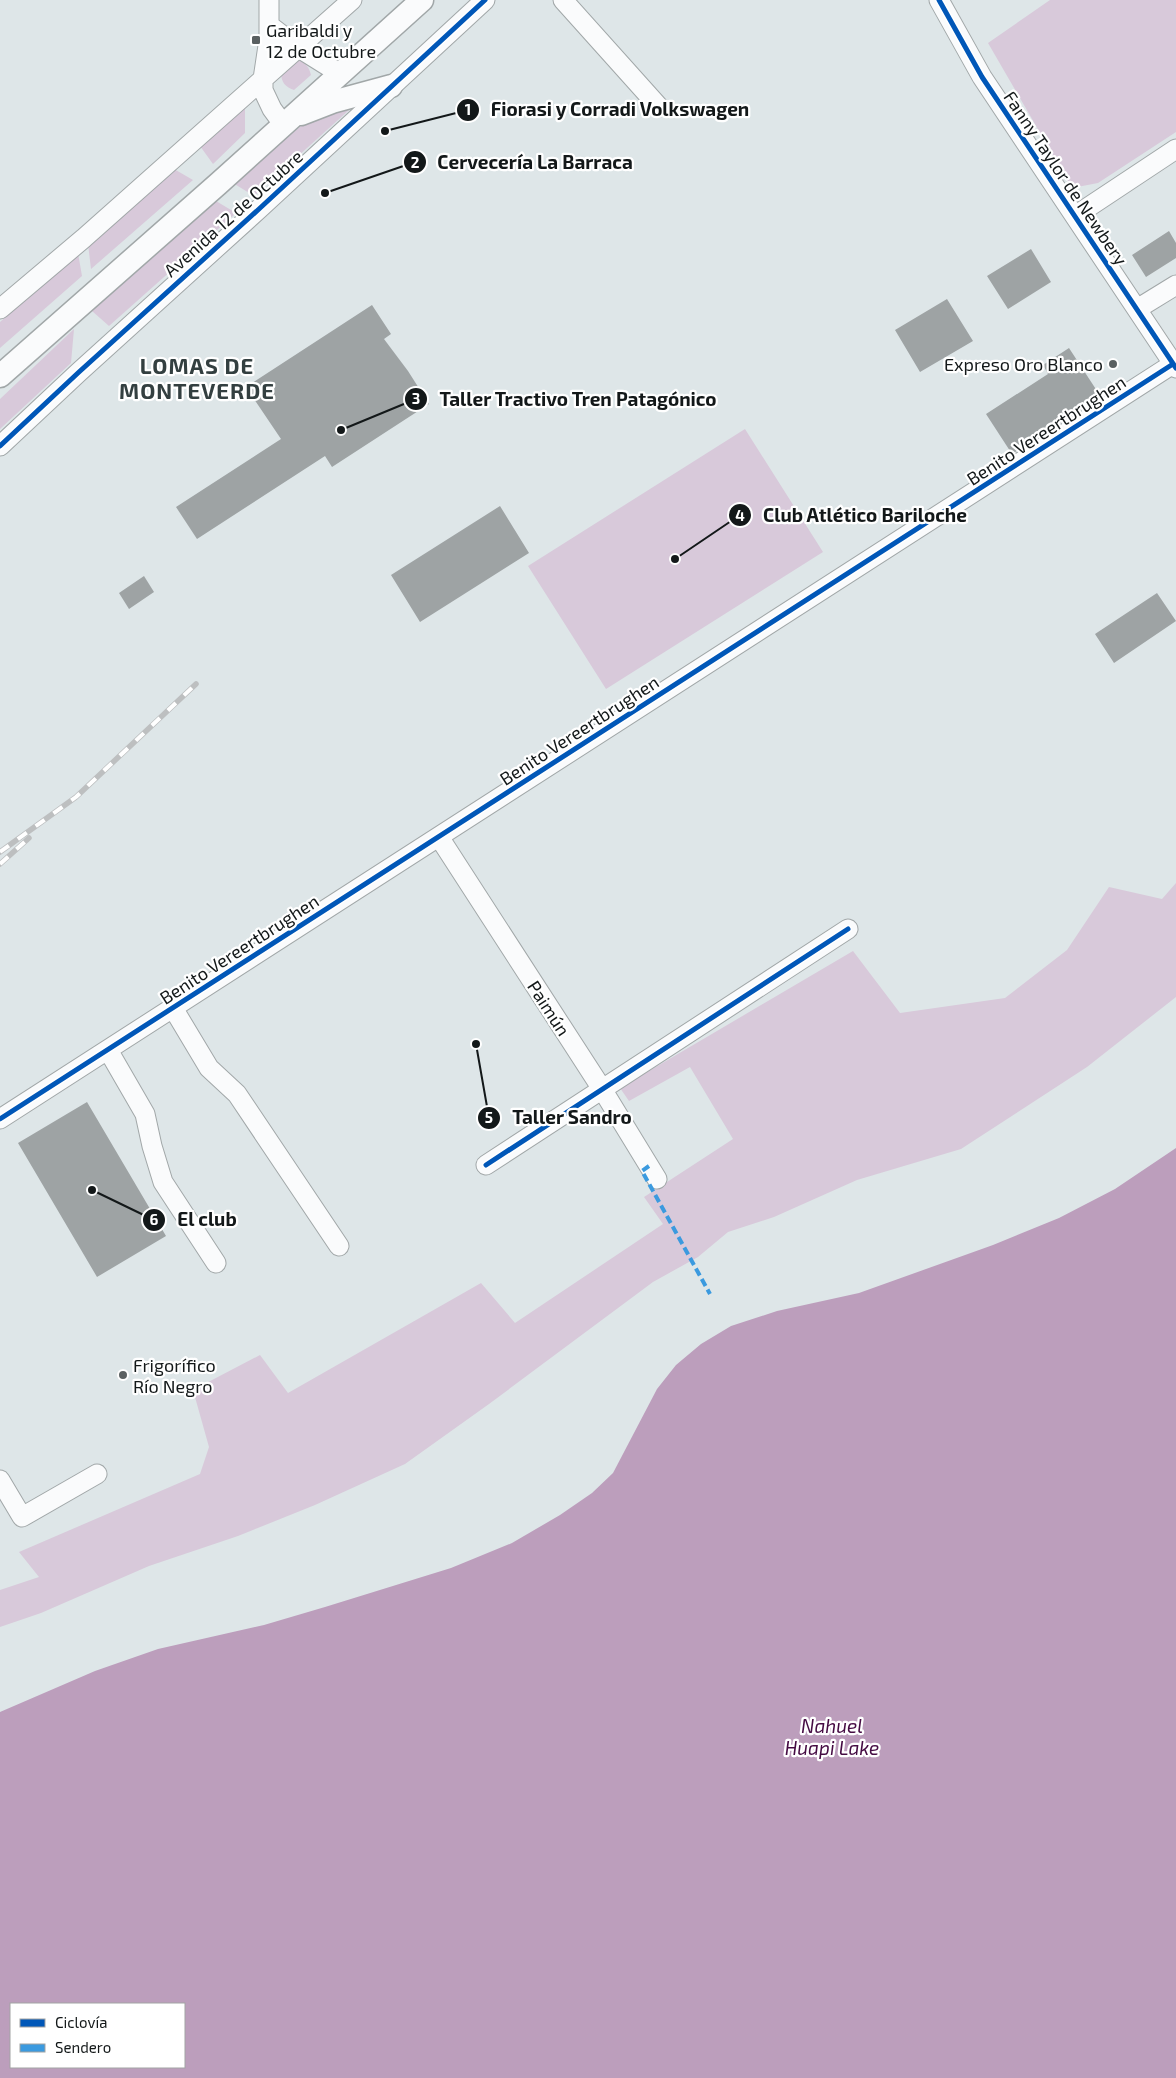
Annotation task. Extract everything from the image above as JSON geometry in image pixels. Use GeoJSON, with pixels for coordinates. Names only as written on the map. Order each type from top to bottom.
{"type":"FeatureCollection","features":[{"type":"Feature","properties":{"kind":"main road","name":"Avenida 12 de Octubre"},"geometry":{"type":"LineString","coordinates":[[0,376],[218,184],[422,0]]}},
{"type":"Feature","properties":{"kind":"main road"},"geometry":{"type":"LineString","coordinates":[[286,121],[332,102],[391,86]]}},
{"type":"Feature","properties":{"kind":"street"},"geometry":{"type":"LineString","coordinates":[[268,0],[269,39],[263,90],[272,109],[286,121]]}},
{"type":"Feature","properties":{"kind":"street"},"geometry":{"type":"LineString","coordinates":[[0,309],[105,219],[352,0]]}},
{"type":"Feature","properties":{"kind":"street","name":"Avenida 12 de Octubre"},"geometry":{"type":"LineString","coordinates":[[0,446],[486,0]]}},
{"type":"Feature","properties":{"kind":"street"},"geometry":{"type":"LineString","coordinates":[[563,0],[659,107]]}},
{"type":"Feature","properties":{"kind":"street","name":"Fanny Taylor de Newbery"},"geometry":{"type":"LineString","coordinates":[[939,0],[982,77],[1175,366]]}},
{"type":"Feature","properties":{"kind":"street"},"geometry":{"type":"LineString","coordinates":[[269,24],[299,48],[339,73]]}},
{"type":"Feature","properties":{"kind":"street"},"geometry":{"type":"LineString","coordinates":[[1075,216],[1176,149]]}},
{"type":"Feature","properties":{"kind":"street"},"geometry":{"type":"LineString","coordinates":[[1137,310],[1176,285]]}},
{"type":"Feature","properties":{"kind":"street","name":"Benito Vereertbrughen"},"geometry":{"type":"LineString","coordinates":[[0,1119],[1175,366]]}},
{"type":"Feature","properties":{"kind":"street","name":"Paimún"},"geometry":{"type":"LineString","coordinates":[[439,837],[602,1089],[657,1180]]}},
{"type":"Feature","properties":{"kind":"street"},"geometry":{"type":"LineString","coordinates":[[486,1165],[848,929]]}},
{"type":"Feature","properties":{"kind":"street"},"geometry":{"type":"LineString","coordinates":[[173,1008],[210,1068],[237,1094],[339,1246]]}},
{"type":"Feature","properties":{"kind":"street"},"geometry":{"type":"LineString","coordinates":[[108,1050],[145,1114],[163,1182],[216,1263]]}},
{"type":"Feature","properties":{"kind":"street"},"geometry":{"type":"LineString","coordinates":[[0,1480],[22,1517],[97,1474]]}},
{"type":"Feature","properties":{"kind":"shaded area"},"geometry":{"type":"Polygon","coordinates":[[[1050,0],[1176,0],[1176,132],[1098,183],[1072,188],[988,43],[1050,0]]]}},
{"type":"Feature","properties":{"kind":"shaded area"},"geometry":{"type":"Polygon","coordinates":[[[295,60],[306,64],[311,75],[294,90],[284,84],[281,72],[295,60]]]}},
{"type":"Feature","properties":{"kind":"shaded area"},"geometry":{"type":"Polygon","coordinates":[[[359,101],[254,196],[233,183],[308,120],[359,101]]]}},
{"type":"Feature","properties":{"kind":"shaded area"},"geometry":{"type":"Polygon","coordinates":[[[245,106],[245,133],[213,164],[200,146],[245,106]]]}},
{"type":"Feature","properties":{"kind":"shaded area"},"geometry":{"type":"Polygon","coordinates":[[[174,169],[193,180],[91,269],[88,244],[174,169]]]}},
{"type":"Feature","properties":{"kind":"shaded area"},"geometry":{"type":"Polygon","coordinates":[[[216,201],[236,213],[109,326],[92,311],[216,201]]]}},
{"type":"Feature","properties":{"kind":"shaded area"},"geometry":{"type":"Polygon","coordinates":[[[78,253],[82,276],[0,348],[0,322],[78,253]]]}},
{"type":"Feature","properties":{"kind":"shaded area"},"geometry":{"type":"Polygon","coordinates":[[[74,329],[71,363],[0,429],[0,399],[74,329]]]}},
{"type":"Feature","properties":{"kind":"shaded area"},"geometry":{"type":"Polygon","coordinates":[[[745,429],[823,552],[606,689],[528,566],[745,429]]]}},
{"type":"Feature","properties":{"kind":"shaded area"},"geometry":{"type":"Polygon","coordinates":[[[1176,883],[1176,997],[1087,1067],[961,1149],[857,1180],[774,1217],[728,1232],[698,1257],[653,1282],[405,1464],[315,1505],[238,1536],[149,1566],[41,1613],[0,1627],[0,1590],[39,1577],[19,1552],[200,1474],[209,1447],[193,1390],[260,1355],[288,1393],[481,1283],[515,1323],[663,1224],[644,1197],[733,1139],[690,1067],[629,1101],[620,1088],[853,951],[900,1013],[1005,998],[1067,950],[1109,887],[1162,899],[1176,883]]]}},
{"type":"Feature","properties":{"kind":"water","name":"Nahuel Huapi Lake"},"geometry":{"type":"Polygon","coordinates":[[[1176,1148],[1176,2078],[0,2078],[0,1712],[95,1671],[158,1649],[264,1625],[325,1607],[451,1568],[512,1543],[560,1515],[592,1493],[613,1473],[657,1389],[676,1365],[701,1344],[731,1326],[777,1311],[859,1293],[993,1245],[1059,1218],[1115,1189],[1176,1148]]]}},
{"type":"Feature","properties":{"kind":"building"},"geometry":{"type":"Polygon","coordinates":[[[1169,231],[1176,243],[1176,258],[1146,277],[1132,255],[1169,231]]]}},
{"type":"Feature","properties":{"kind":"building"},"geometry":{"type":"Polygon","coordinates":[[[1031,249],[1051,282],[1008,309],[987,276],[1031,249]]]}},
{"type":"Feature","properties":{"kind":"building"},"geometry":{"type":"Polygon","coordinates":[[[947,299],[973,341],[920,372],[895,330],[947,299]]]}},
{"type":"Feature","properties":{"kind":"building"},"geometry":{"type":"Polygon","coordinates":[[[372,305],[391,334],[384,339],[408,371],[429,404],[332,467],[325,456],[197,539],[176,507],[281,439],[246,387],[372,305]]]}},
{"type":"Feature","properties":{"kind":"building"},"geometry":{"type":"Polygon","coordinates":[[[1069,348],[1101,397],[1012,454],[986,414],[1048,374],[1043,365],[1069,348]]]}},
{"type":"Feature","properties":{"kind":"building"},"geometry":{"type":"Polygon","coordinates":[[[500,506],[529,553],[420,622],[391,575],[500,506]]]}},
{"type":"Feature","properties":{"kind":"building"},"geometry":{"type":"Polygon","coordinates":[[[144,576],[154,592],[129,609],[119,593],[144,576]]]}},
{"type":"Feature","properties":{"kind":"building"},"geometry":{"type":"Polygon","coordinates":[[[1157,593],[1176,621],[1114,663],[1095,634],[1157,593]]]}},
{"type":"Feature","properties":{"kind":"building"},"geometry":{"type":"Polygon","coordinates":[[[87,1102],[166,1236],[97,1277],[18,1143],[87,1102]]]}},
{"type":"Feature","properties":{"kind":"railway"},"geometry":{"type":"LineString","coordinates":[[0,852],[76,797],[196,684]]}},
{"type":"Feature","properties":{"kind":"railway"},"geometry":{"type":"LineString","coordinates":[[0,864],[29,838]]}},
{"type":"Feature","properties":{"kind":"marked path"},"geometry":{"type":"LineString","coordinates":[[649,1166],[642,1171],[710,1294]]}},
{"type":"Feature","properties":{"kind":"cycle path"},"geometry":{"type":"LineString","coordinates":[[0,446],[485,0]]}},
{"type":"Feature","properties":{"kind":"cycle path"},"geometry":{"type":"LineString","coordinates":[[939,0],[982,77],[1176,368]]}},
{"type":"Feature","properties":{"kind":"cycle path"},"geometry":{"type":"LineString","coordinates":[[0,1119],[1173,364]]}},
{"type":"Feature","properties":{"kind":"cycle path"},"geometry":{"type":"LineString","coordinates":[[486,1165],[848,929]]}},
{"type":"Feature","properties":{"kind":"place","name":"Garibaldi y 12 de Octubre"},"geometry":{"type":"Point","coordinates":[256,40]}},
{"type":"Feature","properties":{"kind":"place","name":"Fiorasi y Corradi Volkswagen"},"geometry":{"type":"Point","coordinates":[385,131]}},
{"type":"Feature","properties":{"kind":"place","name":"Cervecería La Barraca"},"geometry":{"type":"Point","coordinates":[325,193]}},
{"type":"Feature","properties":{"kind":"place","name":"Expreso Oro Blanco"},"geometry":{"type":"Point","coordinates":[1113,364]}},
{"type":"Feature","properties":{"kind":"place","name":"Taller Tractivo Tren Patagónico"},"geometry":{"type":"Point","coordinates":[341,430]}},
{"type":"Feature","properties":{"kind":"place","name":"Club Atlético Bariloche"},"geometry":{"type":"Point","coordinates":[675,559]}},
{"type":"Feature","properties":{"kind":"place","name":"Taller Sandro"},"geometry":{"type":"Point","coordinates":[476,1044]}},
{"type":"Feature","properties":{"kind":"place","name":"El club"},"geometry":{"type":"Point","coordinates":[92,1190]}},
{"type":"Feature","properties":{"kind":"place","name":"Frigorífico Río Negro"},"geometry":{"type":"Point","coordinates":[123,1375]}},
{"type":"Feature","properties":{"kind":"district","name":"LOMAS DE MONTEVERDE"},"geometry":{"type":"Point","coordinates":[197,378]}}]}
